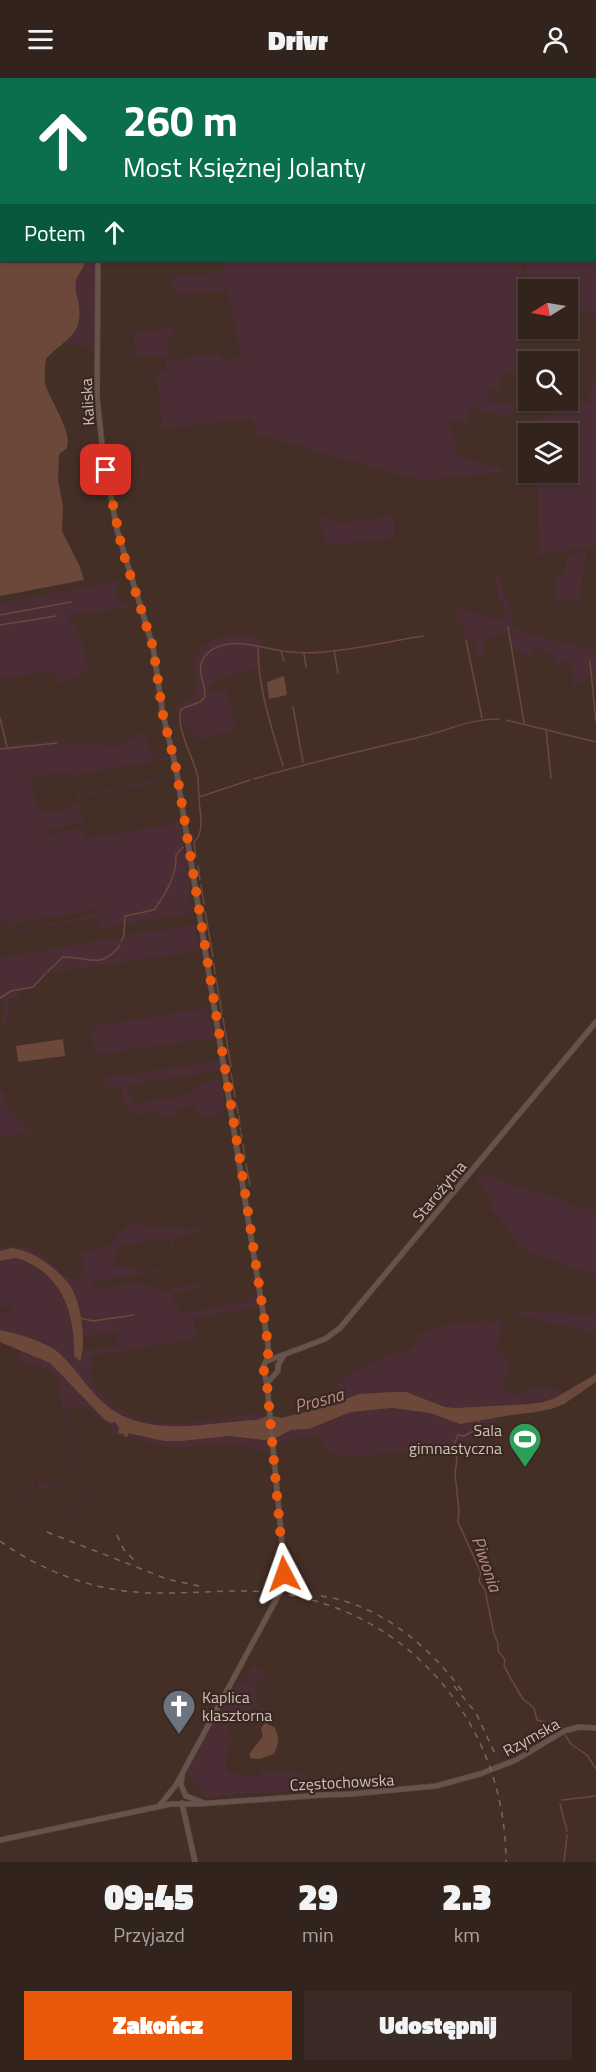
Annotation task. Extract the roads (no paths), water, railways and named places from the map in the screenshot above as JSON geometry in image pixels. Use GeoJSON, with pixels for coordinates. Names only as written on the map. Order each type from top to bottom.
{"type":"FeatureCollection","features":[{"type":"Feature","properties":{"kind":"street","name":"Kaliska"},"geometry":{"type":"LineString","coordinates":[[98,261],[97,397],[102,444],[117,530],[153,647],[163,715],[176,768],[270,1361]]}},
{"type":"Feature","properties":{"kind":"street","name":"Starożytna"},"geometry":{"type":"LineString","coordinates":[[270,1361],[325,1339],[340,1328],[596,1023]]}},
{"type":"Feature","properties":{"kind":"street"},"geometry":{"type":"LineString","coordinates":[[267,1384],[278,1371],[278,1365],[284,1354],[274,1354],[269,1347]]}},
{"type":"Feature","properties":{"kind":"street"},"geometry":{"type":"LineString","coordinates":[[160,1805],[173,1789],[279,1594],[283,1580],[284,1564],[270,1410],[263,1367],[270,1361],[278,1365]]}},
{"type":"Feature","properties":{"kind":"street"},"geometry":{"type":"LineString","coordinates":[[265,1373],[273,1376]]}},
{"type":"Feature","properties":{"kind":"street","name":"Rzymska"},"geometry":{"type":"LineString","coordinates":[[480,1774],[524,1756],[564,1731],[579,1727],[596,1728]]}},
{"type":"Feature","properties":{"kind":"street"},"geometry":{"type":"LineString","coordinates":[[182,1772],[182,1789],[186,1796],[182,1803],[195,1862]]}},
{"type":"Feature","properties":{"kind":"street","name":"Częstochowska"},"geometry":{"type":"LineString","coordinates":[[182,1803],[411,1790],[442,1785],[480,1774]]}},
{"type":"Feature","properties":{"kind":"street"},"geometry":{"type":"LineString","coordinates":[[173,1789],[182,1789]]}},
{"type":"Feature","properties":{"kind":"street"},"geometry":{"type":"LineString","coordinates":[[169,1795],[170,1801],[187,1820]]}},
{"type":"Feature","properties":{"kind":"street","name":"Częstochowska"},"geometry":{"type":"LineString","coordinates":[[186,1796],[205,1803]]}},
{"type":"Feature","properties":{"kind":"street"},"geometry":{"type":"LineString","coordinates":[[0,1840],[145,1811],[160,1805],[182,1803]]}},
{"type":"Feature","properties":{"kind":"street"},"geometry":{"type":"LineString","coordinates":[[187,1820],[189,1808],[194,1804]]}},
{"type":"Feature","properties":{"kind":"waterway"},"geometry":{"type":"LineString","coordinates":[[0,615],[71,602]]}},
{"type":"Feature","properties":{"kind":"waterway"},"geometry":{"type":"LineString","coordinates":[[0,625],[56,616]]}},
{"type":"Feature","properties":{"kind":"waterway"},"geometry":{"type":"LineString","coordinates":[[508,627],[524,723]]}},
{"type":"Feature","properties":{"kind":"waterway"},"geometry":{"type":"LineString","coordinates":[[199,797],[197,773],[182,732],[180,715],[181,709],[200,702],[205,697],[201,664],[207,654],[215,648],[248,644],[306,653],[356,648],[423,636]]}},
{"type":"Feature","properties":{"kind":"waterway"},"geometry":{"type":"LineString","coordinates":[[466,640],[482,718]]}},
{"type":"Feature","properties":{"kind":"waterway"},"geometry":{"type":"LineString","coordinates":[[258,647],[263,692],[283,766]]}},
{"type":"Feature","properties":{"kind":"waterway"},"geometry":{"type":"LineString","coordinates":[[334,650],[338,673]]}},
{"type":"Feature","properties":{"kind":"waterway"},"geometry":{"type":"LineString","coordinates":[[281,651],[284,661]]}},
{"type":"Feature","properties":{"kind":"waterway"},"geometry":{"type":"LineString","coordinates":[[304,654],[306,667]]}},
{"type":"Feature","properties":{"kind":"waterway"},"geometry":{"type":"LineString","coordinates":[[590,661],[596,723]]}},
{"type":"Feature","properties":{"kind":"waterway"},"geometry":{"type":"LineString","coordinates":[[293,707],[303,762]]}},
{"type":"Feature","properties":{"kind":"waterway"},"geometry":{"type":"LineString","coordinates":[[0,718],[7,747]]}},
{"type":"Feature","properties":{"kind":"waterway"},"geometry":{"type":"LineString","coordinates":[[254,779],[469,723],[499,719]]}},
{"type":"Feature","properties":{"kind":"waterway"},"geometry":{"type":"LineString","coordinates":[[506,720],[596,742]]}},
{"type":"Feature","properties":{"kind":"waterway"},"geometry":{"type":"LineString","coordinates":[[546,729],[551,778]]}},
{"type":"Feature","properties":{"kind":"waterway"},"geometry":{"type":"LineString","coordinates":[[0,749],[57,743]]}},
{"type":"Feature","properties":{"kind":"waterway"},"geometry":{"type":"LineString","coordinates":[[196,857],[194,842],[198,838],[201,827],[199,797],[250,780]]}},
{"type":"Feature","properties":{"kind":"waterway"},"geometry":{"type":"LineString","coordinates":[[121,942],[124,935],[125,916],[154,910],[170,884],[175,870],[176,855],[183,847]]}},
{"type":"Feature","properties":{"kind":"waterway"},"geometry":{"type":"LineString","coordinates":[[198,866],[200,880]]}},
{"type":"Feature","properties":{"kind":"waterway"},"geometry":{"type":"LineString","coordinates":[[201,885],[204,904]]}},
{"type":"Feature","properties":{"kind":"waterway"},"geometry":{"type":"LineString","coordinates":[[205,911],[213,957]]}},
{"type":"Feature","properties":{"kind":"waterway"},"geometry":{"type":"LineString","coordinates":[[47,972],[63,957],[100,960],[107,958],[120,945]]}},
{"type":"Feature","properties":{"kind":"waterway"},"geometry":{"type":"LineString","coordinates":[[214,964],[215,974]]}},
{"type":"Feature","properties":{"kind":"waterway"},"geometry":{"type":"LineString","coordinates":[[0,998],[11,991],[33,987],[45,974]]}},
{"type":"Feature","properties":{"kind":"waterway"},"geometry":{"type":"LineString","coordinates":[[216,978],[222,1014]]}},
{"type":"Feature","properties":{"kind":"waterway"},"geometry":{"type":"LineString","coordinates":[[223,1018],[231,1067]]}},
{"type":"Feature","properties":{"kind":"waterway"},"geometry":{"type":"LineString","coordinates":[[231,1073],[235,1097]]}},
{"type":"Feature","properties":{"kind":"waterway"},"geometry":{"type":"LineString","coordinates":[[236,1103],[238,1113]]}},
{"type":"Feature","properties":{"kind":"waterway"},"geometry":{"type":"LineString","coordinates":[[239,1116],[240,1124]]}},
{"type":"Feature","properties":{"kind":"waterway"},"geometry":{"type":"LineString","coordinates":[[241,1133],[242,1137]]}},
{"type":"Feature","properties":{"kind":"waterway"},"geometry":{"type":"LineString","coordinates":[[243,1144],[245,1158]]}},
{"type":"Feature","properties":{"kind":"waterway"},"geometry":{"type":"LineString","coordinates":[[246,1164],[250,1185]]}},
{"type":"Feature","properties":{"kind":"waterway"},"geometry":{"type":"LineString","coordinates":[[80,1318],[93,1321],[134,1315]]}},
{"type":"Feature","properties":{"kind":"waterway","name":"Piwonia"},"geometry":{"type":"LineString","coordinates":[[479,1419],[477,1429],[464,1436],[458,1435],[453,1447],[457,1458],[455,1474],[458,1522],[481,1573],[479,1581],[485,1590],[498,1651],[505,1660],[504,1665],[523,1699],[534,1708],[537,1720],[545,1722]]}},
{"type":"Feature","properties":{"kind":"waterway","name":"Piwonia"},"geometry":{"type":"LineString","coordinates":[[550,1722],[557,1722],[562,1726]]}},
{"type":"Feature","properties":{"kind":"waterway","name":"Piwonia"},"geometry":{"type":"LineString","coordinates":[[565,1735],[571,1744],[587,1755],[596,1769]]}},
{"type":"Feature","properties":{"kind":"waterway"},"geometry":{"type":"LineString","coordinates":[[562,1800],[596,1796]]}},
{"type":"Feature","properties":{"kind":"waterway"},"geometry":{"type":"LineString","coordinates":[[560,1804],[567,1831]]}},
{"type":"Feature","properties":{"kind":"waterway"},"geometry":{"type":"LineString","coordinates":[[564,1862],[567,1835]]}},
{"type":"Feature","properties":{"kind":"railway"},"geometry":{"type":"LineString","coordinates":[[47,1532],[167,1579],[199,1586]]}},
{"type":"Feature","properties":{"kind":"railway"},"geometry":{"type":"LineString","coordinates":[[117,1535],[124,1550],[138,1564]]}},
{"type":"Feature","properties":{"kind":"railway"},"geometry":{"type":"LineString","coordinates":[[0,1541],[53,1571],[92,1585],[153,1593],[245,1591],[276,1593],[325,1604],[369,1623],[409,1650],[442,1683],[469,1722],[489,1765],[502,1812],[506,1862]]}},
{"type":"Feature","properties":{"kind":"railway"},"geometry":{"type":"LineString","coordinates":[[321,1596],[362,1607],[400,1629],[434,1658],[462,1691]]}},
{"type":"Feature","properties":{"kind":"railway"},"geometry":{"type":"LineString","coordinates":[[454,1686],[476,1713],[497,1758]]}},
{"type":"Feature","properties":{"kind":"place","name":"Sala gimnastyczna"},"geometry":{"type":"Point","coordinates":[525,1468]}},
{"type":"Feature","properties":{"kind":"place","name":"Kaplica klasztorna"},"geometry":{"type":"Point","coordinates":[179,1735]}},
{"type":"Feature","properties":{"kind":"water label","name":"Prosna"},"geometry":{"type":"Point","coordinates":[319,1400]}}]}
